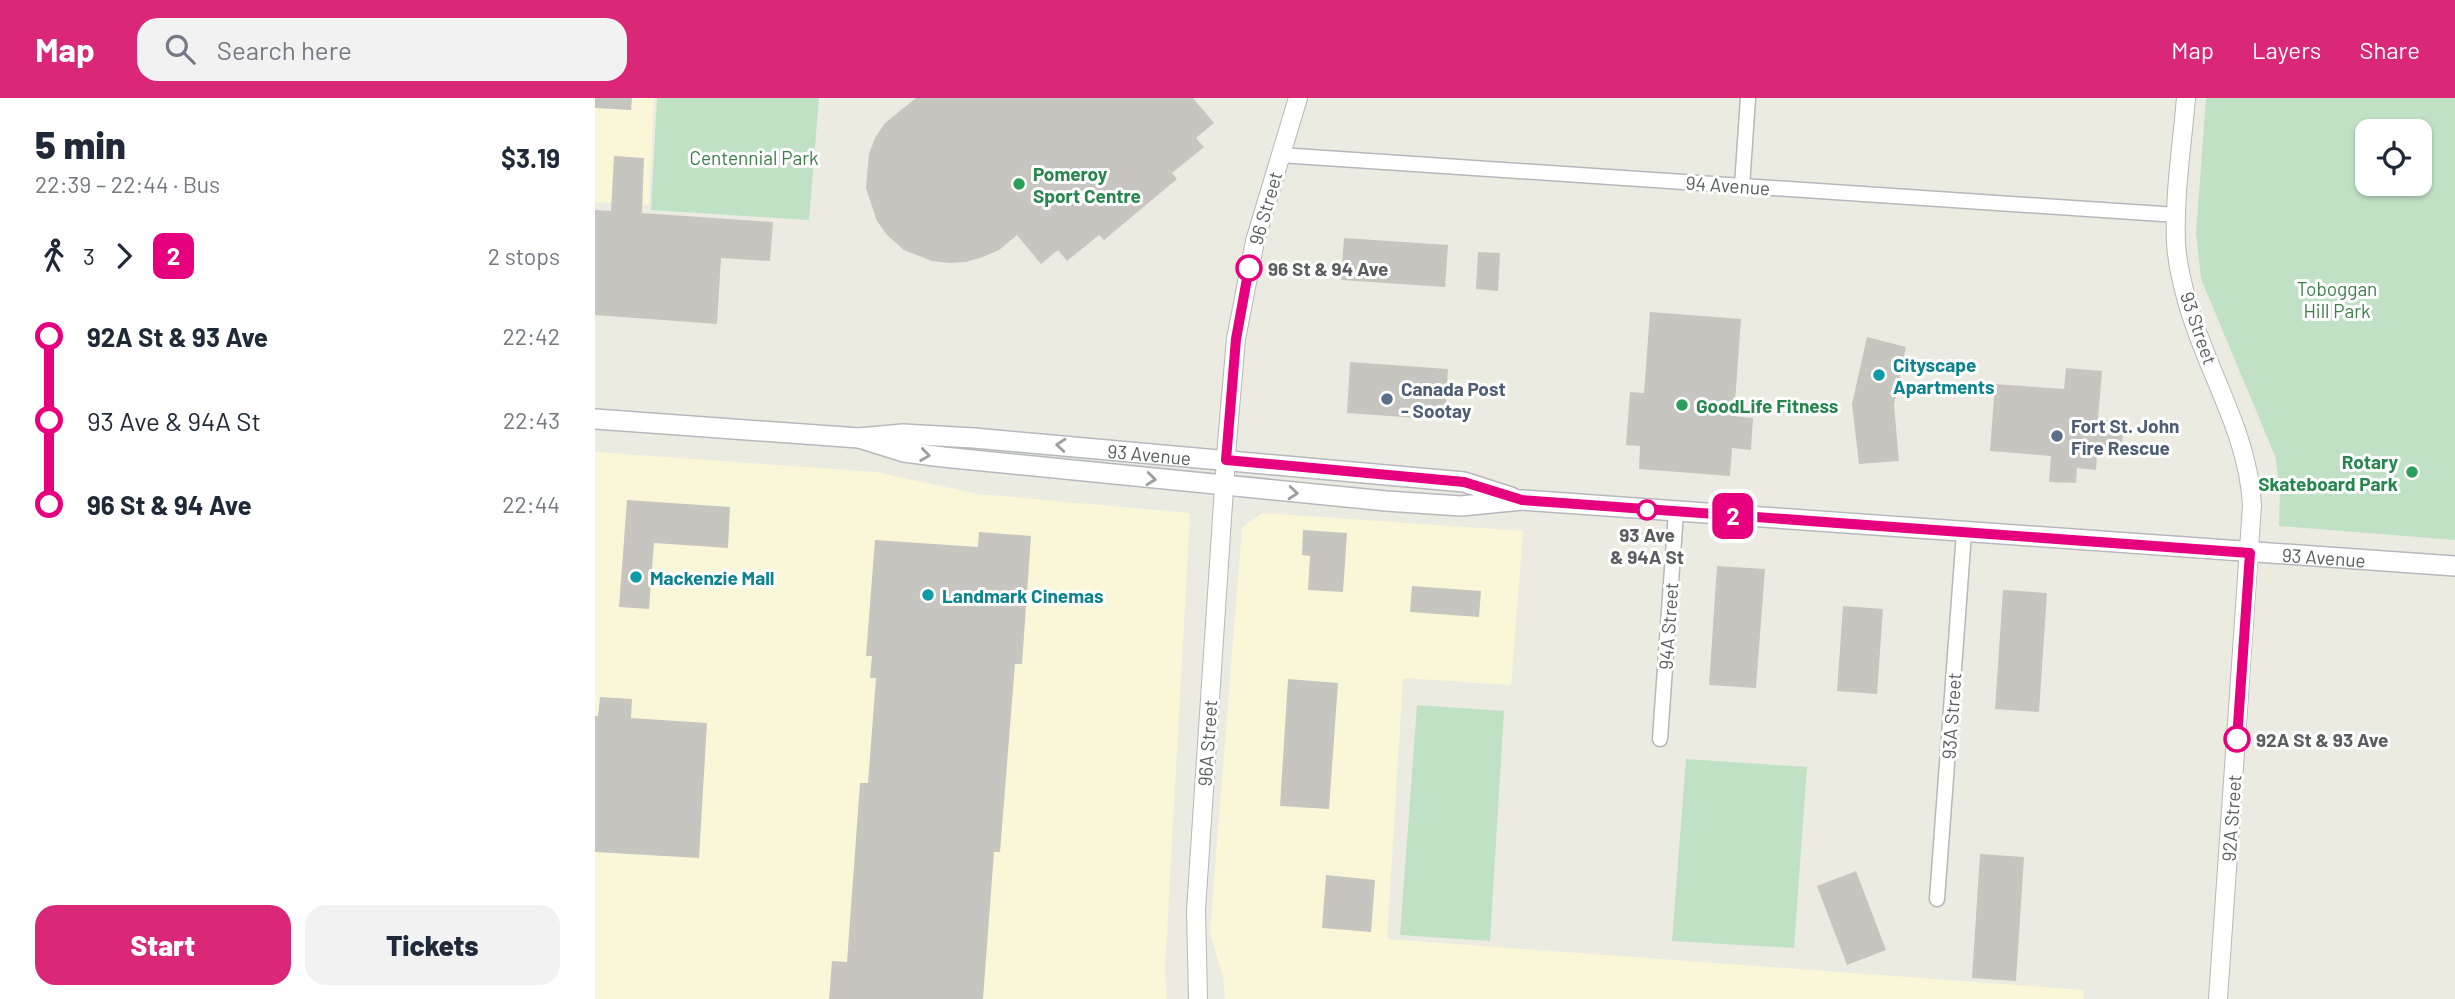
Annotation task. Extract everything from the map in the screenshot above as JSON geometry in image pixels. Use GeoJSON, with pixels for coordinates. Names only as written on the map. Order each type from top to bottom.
{"type":"FeatureCollection","features":[{"type":"Feature","properties":{"kind":"main road","name":"93 Avenue"},"geometry":{"type":"LineString","coordinates":[[595,419],[859,438],[903,433],[1226,460],[1464,482],[1522,500]]}},
{"type":"Feature","properties":{"kind":"main road","name":"93 Avenue"},"geometry":{"type":"LineString","coordinates":[[859,438],[904,452],[943,457],[1225,486],[1461,506],[1522,500],[2455,566]]}},
{"type":"Feature","properties":{"kind":"street","name":"96 Street"},"geometry":{"type":"LineString","coordinates":[[1225,486],[1236,339],[1243,296],[1260,222],[1298,98]]}},
{"type":"Feature","properties":{"kind":"street"},"geometry":{"type":"LineString","coordinates":[[1742,186],[1748,98]]}},
{"type":"Feature","properties":{"kind":"street","name":"93 Street"},"geometry":{"type":"LineString","coordinates":[[2186,98],[2176,243],[2187,301],[2245,456],[2251,493],[2250,553]]}},
{"type":"Feature","properties":{"kind":"street","name":"94 Avenue"},"geometry":{"type":"LineString","coordinates":[[1280,155],[2176,215]]}},
{"type":"Feature","properties":{"kind":"street","name":"96A Street"},"geometry":{"type":"LineString","coordinates":[[1198,999],[1196,910],[1225,486]]}},
{"type":"Feature","properties":{"kind":"street","name":"94A Street"},"geometry":{"type":"LineString","coordinates":[[1660,739],[1676,512]]}},
{"type":"Feature","properties":{"kind":"street","name":"93A Street"},"geometry":{"type":"LineString","coordinates":[[1937,899],[1964,533]]}},
{"type":"Feature","properties":{"kind":"street","name":"92A Street"},"geometry":{"type":"LineString","coordinates":[[2218,999],[2250,553]]}},
{"type":"Feature","properties":{"kind":"shaded area"},"geometry":{"type":"Polygon","coordinates":[[[595,98],[654,98],[649,205],[595,202],[595,98]]]}},
{"type":"Feature","properties":{"kind":"shaded area"},"geometry":{"type":"Polygon","coordinates":[[[595,452],[876,472],[978,494],[1190,513],[1165,969],[1167,999],[595,999],[595,452]]]}},
{"type":"Feature","properties":{"kind":"shaded area"},"geometry":{"type":"Polygon","coordinates":[[[1262,513],[1523,531],[1511,685],[1403,678],[1387,939],[2084,990],[2083,999],[1225,999],[1223,977],[1210,932],[1242,528],[1262,513]]]}},
{"type":"Feature","properties":{"kind":"green space","name":"Centennial Park"},"geometry":{"type":"Polygon","coordinates":[[[657,98],[819,98],[809,220],[651,210],[657,98]]]}},
{"type":"Feature","properties":{"kind":"green space","name":"Toboggan Hill Park"},"geometry":{"type":"Polygon","coordinates":[[[2206,98],[2455,98],[2455,540],[2279,526],[2280,490],[2275,456],[2201,279],[2196,233],[2206,98]]]}},
{"type":"Feature","properties":{"kind":"green space"},"geometry":{"type":"Polygon","coordinates":[[[1417,705],[1504,711],[1490,941],[1400,935],[1417,705]]]}},
{"type":"Feature","properties":{"kind":"green space"},"geometry":{"type":"Polygon","coordinates":[[[1686,759],[1807,767],[1794,948],[1672,941],[1686,759]]]}},
{"type":"Feature","properties":{"kind":"building"},"geometry":{"type":"Polygon","coordinates":[[[595,98],[632,98],[631,110],[595,108],[595,98]]]}},
{"type":"Feature","properties":{"kind":"building","name":"Pomeroy Sport Centre"},"geometry":{"type":"Polygon","coordinates":[[[916,98],[1193,98],[1214,123],[1196,138],[1204,147],[1172,173],[1177,179],[1104,240],[1099,235],[1067,261],[1058,250],[1041,264],[1017,235],[999,250],[983,257],[949,263],[932,261],[904,250],[887,235],[877,221],[866,188],[869,154],[875,138],[885,123],[916,98]]]}},
{"type":"Feature","properties":{"kind":"building"},"geometry":{"type":"Polygon","coordinates":[[[614,156],[644,158],[642,213],[773,222],[770,261],[721,258],[717,324],[595,315],[595,210],[611,211],[614,156]]]}},
{"type":"Feature","properties":{"kind":"building"},"geometry":{"type":"Polygon","coordinates":[[[1344,238],[1448,245],[1445,287],[1341,280],[1344,238]]]}},
{"type":"Feature","properties":{"kind":"building"},"geometry":{"type":"Polygon","coordinates":[[[1478,252],[1500,253],[1498,291],[1476,289],[1478,252]]]}},
{"type":"Feature","properties":{"kind":"building","name":"GoodLife Fitness"},"geometry":{"type":"Polygon","coordinates":[[[1650,312],[1741,319],[1734,416],[1753,418],[1751,450],[1732,448],[1730,476],[1639,469],[1640,446],[1626,445],[1630,392],[1644,393],[1650,312]]]}},
{"type":"Feature","properties":{"kind":"building","name":"Cityscape Apartments"},"geometry":{"type":"Polygon","coordinates":[[[1867,337],[1906,347],[1894,405],[1899,461],[1859,464],[1852,404],[1867,337]]]}},
{"type":"Feature","properties":{"kind":"building"},"geometry":{"type":"Polygon","coordinates":[[[1350,362],[1448,369],[1445,420],[1347,413],[1350,362]]]}},
{"type":"Feature","properties":{"kind":"building","name":"Fort St. John Fire Rescue"},"geometry":{"type":"Polygon","coordinates":[[[2066,368],[2102,371],[2098,419],[2124,421],[2121,456],[2097,455],[2096,470],[2077,468],[2076,483],[2049,482],[2051,456],[1990,451],[1995,384],[2064,389],[2066,368]]]}},
{"type":"Feature","properties":{"kind":"building","name":"Mackenzie Mall"},"geometry":{"type":"Polygon","coordinates":[[[627,500],[730,507],[728,548],[654,543],[649,609],[619,607],[627,500]]]}},
{"type":"Feature","properties":{"kind":"building"},"geometry":{"type":"Polygon","coordinates":[[[1303,530],[1347,533],[1343,592],[1308,590],[1310,556],[1302,555],[1303,530]]]}},
{"type":"Feature","properties":{"kind":"building"},"geometry":{"type":"Polygon","coordinates":[[[979,532],[1031,536],[1022,664],[1015,664],[1000,852],[994,852],[983,999],[829,999],[832,961],[847,962],[860,783],[868,783],[876,678],[870,678],[872,656],[866,656],[875,540],[978,547],[979,532]]]}},
{"type":"Feature","properties":{"kind":"building"},"geometry":{"type":"Polygon","coordinates":[[[1717,566],[1765,569],[1756,688],[1709,685],[1717,566]]]}},
{"type":"Feature","properties":{"kind":"building"},"geometry":{"type":"Polygon","coordinates":[[[1412,586],[1481,591],[1479,617],[1410,612],[1412,586]]]}},
{"type":"Feature","properties":{"kind":"building"},"geometry":{"type":"Polygon","coordinates":[[[2003,590],[2047,593],[2039,712],[1995,709],[2003,590]]]}},
{"type":"Feature","properties":{"kind":"building"},"geometry":{"type":"Polygon","coordinates":[[[1843,606],[1883,609],[1877,694],[1837,691],[1843,606]]]}},
{"type":"Feature","properties":{"kind":"building"},"geometry":{"type":"Polygon","coordinates":[[[1288,679],[1338,683],[1329,809],[1280,806],[1288,679]]]}},
{"type":"Feature","properties":{"kind":"building"},"geometry":{"type":"Polygon","coordinates":[[[600,697],[632,699],[631,718],[707,723],[699,858],[595,852],[595,716],[598,716],[600,697]]]}},
{"type":"Feature","properties":{"kind":"building"},"geometry":{"type":"Polygon","coordinates":[[[1980,854],[2024,857],[2016,981],[1972,978],[1980,854]]]}},
{"type":"Feature","properties":{"kind":"building"},"geometry":{"type":"Polygon","coordinates":[[[1856,871],[1886,950],[1847,965],[1817,886],[1856,871]]]}},
{"type":"Feature","properties":{"kind":"building"},"geometry":{"type":"Polygon","coordinates":[[[1326,875],[1375,880],[1371,932],[1322,928],[1326,875]]]}},
{"type":"Feature","properties":{"kind":"bus line","name":"2"},"geometry":{"type":"LineString","coordinates":[[1249,268],[1236,339],[1226,460],[1464,482],[1522,500],[2250,553],[2237,739]]}},
{"type":"Feature","properties":{"kind":"place","name":"Pomeroy Sport Centre"},"geometry":{"type":"Point","coordinates":[1019,184]}},
{"type":"Feature","properties":{"kind":"place","name":"96 St & 94 Ave"},"geometry":{"type":"Point","coordinates":[1249,268]}},
{"type":"Feature","properties":{"kind":"place","name":"Cityscape Apartments"},"geometry":{"type":"Point","coordinates":[1879,375]}},
{"type":"Feature","properties":{"kind":"place","name":"Canada Post - Sootay"},"geometry":{"type":"Point","coordinates":[1387,399]}},
{"type":"Feature","properties":{"kind":"place","name":"GoodLife Fitness"},"geometry":{"type":"Point","coordinates":[1682,405]}},
{"type":"Feature","properties":{"kind":"place","name":"Fort St. John Fire Rescue"},"geometry":{"type":"Point","coordinates":[2057,436]}},
{"type":"Feature","properties":{"kind":"place","name":"Rotary Skateboard Park"},"geometry":{"type":"Point","coordinates":[2412,472]}},
{"type":"Feature","properties":{"kind":"place","name":"93 Ave & 94A St"},"geometry":{"type":"Point","coordinates":[1647,510]}},
{"type":"Feature","properties":{"kind":"place","name":"Mackenzie Mall"},"geometry":{"type":"Point","coordinates":[636,577]}},
{"type":"Feature","properties":{"kind":"place","name":"Landmark Cinemas"},"geometry":{"type":"Point","coordinates":[928,595]}},
{"type":"Feature","properties":{"kind":"place","name":"92A St & 93 Ave"},"geometry":{"type":"Point","coordinates":[2237,739]}}]}
